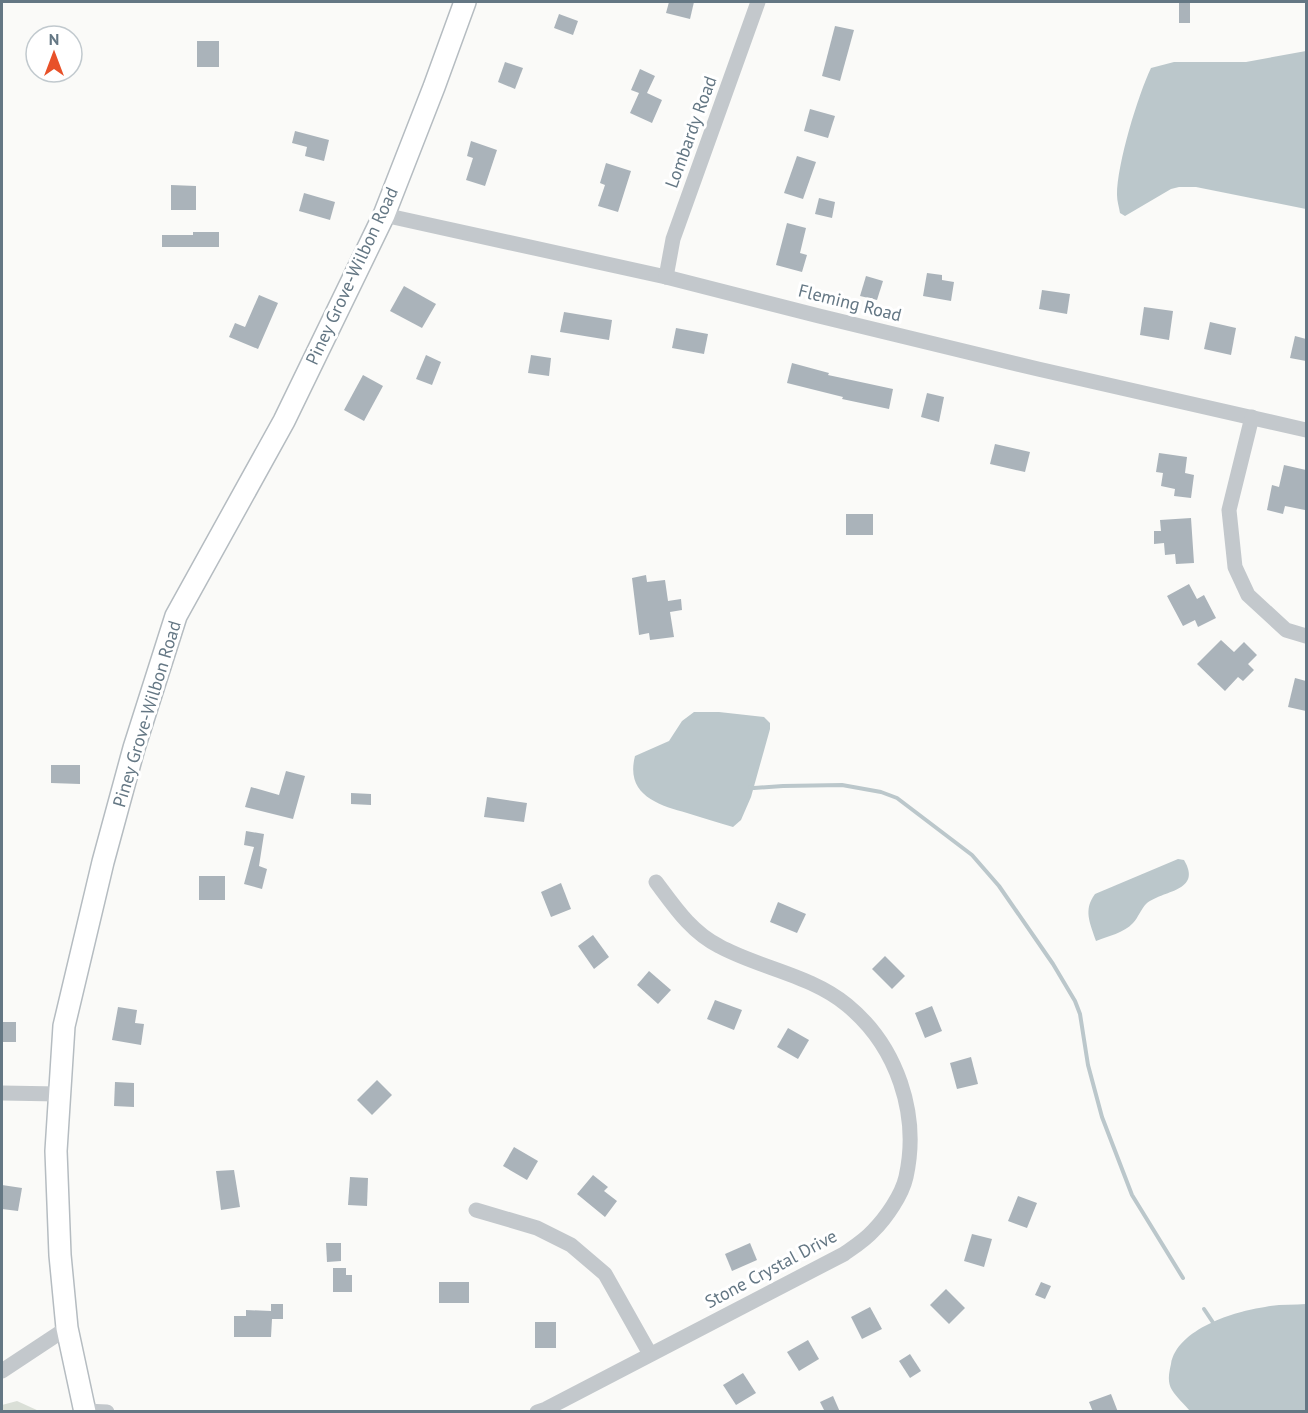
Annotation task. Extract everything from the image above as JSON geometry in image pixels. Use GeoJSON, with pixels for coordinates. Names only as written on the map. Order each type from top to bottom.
{"type":"FeatureCollection","features":[{"type":"Feature","properties":{"kind":"street","name":"Piney Grove-Wilbon Road"},"geometry":{"type":"LineString","coordinates":[[85,1411],[67,1328],[60,1255],[56,1151],[64,1026],[93,898],[134,748],[176,616],[284,421],[384,216],[465,2]]}},
{"type":"Feature","properties":{"kind":"street","name":"Lombardy Road"},"geometry":{"type":"LineString","coordinates":[[666,277],[673,239],[758,2]]}},
{"type":"Feature","properties":{"kind":"street","name":"Fleming Road"},"geometry":{"type":"LineString","coordinates":[[384,216],[666,277],[842,322],[1306,430]]}},
{"type":"Feature","properties":{"kind":"street"},"geometry":{"type":"LineString","coordinates":[[1252,417],[1229,510],[1235,567],[1248,595],[1286,630],[1306,636]]}},
{"type":"Feature","properties":{"kind":"street","name":"Stone Crystal Drive"},"geometry":{"type":"LineString","coordinates":[[537,1412],[844,1254],[873,1232],[895,1201],[906,1178],[910,1131],[905,1097],[899,1075],[888,1052],[868,1024],[846,1003],[813,984],[717,946],[687,923],[656,882]]}},
{"type":"Feature","properties":{"kind":"street"},"geometry":{"type":"LineString","coordinates":[[2,1093],[59,1094]]}},
{"type":"Feature","properties":{"kind":"street"},"geometry":{"type":"LineString","coordinates":[[476,1210],[537,1228],[571,1245],[606,1274],[650,1354]]}},
{"type":"Feature","properties":{"kind":"street"},"geometry":{"type":"LineString","coordinates":[[2,1371],[67,1328]]}},
{"type":"Feature","properties":{"kind":"street"},"geometry":{"type":"LineString","coordinates":[[85,1411],[107,1412]]}},
{"type":"Feature","properties":{"kind":"shaded area"},"geometry":{"type":"Polygon","coordinates":[[[1306,51],[1306,209],[1196,187],[1179,187],[1171,189],[1125,216],[1120,213],[1117,195],[1120,166],[1135,112],[1151,68],[1174,62],[1246,62],[1306,51]]]}},
{"type":"Feature","properties":{"kind":"shaded area"},"geometry":{"type":"Polygon","coordinates":[[[694,712],[764,717],[770,723],[751,797],[741,820],[733,827],[655,802],[639,789],[635,780],[633,769],[635,756],[669,741],[682,721],[694,712]]]}},
{"type":"Feature","properties":{"kind":"shaded area"},"geometry":{"type":"Polygon","coordinates":[[[1178,859],[1184,860],[1188,871],[1185,884],[1146,904],[1135,921],[1125,929],[1096,941],[1088,911],[1095,894],[1178,859]]]}},
{"type":"Feature","properties":{"kind":"shaded area"},"geometry":{"type":"Polygon","coordinates":[[[1306,1304],[1306,1411],[1190,1411],[1172,1390],[1169,1384],[1171,1364],[1184,1341],[1195,1332],[1224,1318],[1253,1309],[1306,1304]]]}},
{"type":"Feature","properties":{"kind":"shaded area"},"geometry":{"type":"Polygon","coordinates":[[[17,1401],[39,1411],[2,1411],[2,1405],[17,1401]]]}},
{"type":"Feature","properties":{"kind":"building"},"geometry":{"type":"Polygon","coordinates":[[[669,2],[694,2],[690,19],[666,13],[669,2]]]}},
{"type":"Feature","properties":{"kind":"building"},"geometry":{"type":"Polygon","coordinates":[[[1179,2],[1190,2],[1190,23],[1179,23],[1179,2]]]}},
{"type":"Feature","properties":{"kind":"building"},"geometry":{"type":"Polygon","coordinates":[[[559,14],[578,21],[573,35],[554,28],[559,14]]]}},
{"type":"Feature","properties":{"kind":"building"},"geometry":{"type":"Polygon","coordinates":[[[835,26],[854,30],[840,81],[822,76],[835,26]]]}},
{"type":"Feature","properties":{"kind":"building"},"geometry":{"type":"Polygon","coordinates":[[[197,41],[219,41],[219,67],[197,67],[197,41]]]}},
{"type":"Feature","properties":{"kind":"building"},"geometry":{"type":"Polygon","coordinates":[[[505,62],[523,68],[515,89],[498,82],[505,62]]]}},
{"type":"Feature","properties":{"kind":"building"},"geometry":{"type":"Polygon","coordinates":[[[640,69],[655,76],[647,93],[662,100],[652,123],[630,113],[639,93],[631,90],[640,69]]]}},
{"type":"Feature","properties":{"kind":"building"},"geometry":{"type":"Polygon","coordinates":[[[810,109],[835,116],[828,138],[804,131],[810,109]]]}},
{"type":"Feature","properties":{"kind":"building"},"geometry":{"type":"Polygon","coordinates":[[[295,131],[329,140],[324,161],[305,156],[307,147],[292,143],[295,131]]]}},
{"type":"Feature","properties":{"kind":"building"},"geometry":{"type":"Polygon","coordinates":[[[471,141],[497,150],[485,186],[466,180],[473,158],[467,156],[471,141]]]}},
{"type":"Feature","properties":{"kind":"building"},"geometry":{"type":"Polygon","coordinates":[[[797,156],[816,162],[803,199],[784,193],[797,156]]]}},
{"type":"Feature","properties":{"kind":"building"},"geometry":{"type":"Polygon","coordinates":[[[606,163],[631,171],[618,212],[598,206],[605,185],[600,183],[606,163]]]}},
{"type":"Feature","properties":{"kind":"building"},"geometry":{"type":"Polygon","coordinates":[[[171,185],[196,186],[196,210],[171,210],[171,185]]]}},
{"type":"Feature","properties":{"kind":"building"},"geometry":{"type":"Polygon","coordinates":[[[304,193],[335,202],[330,220],[299,211],[304,193]]]}},
{"type":"Feature","properties":{"kind":"building"},"geometry":{"type":"Polygon","coordinates":[[[819,198],[835,202],[832,218],[815,214],[819,198]]]}},
{"type":"Feature","properties":{"kind":"building"},"geometry":{"type":"Polygon","coordinates":[[[787,223],[806,228],[800,253],[807,255],[802,272],[776,265],[787,223]]]}},
{"type":"Feature","properties":{"kind":"building"},"geometry":{"type":"Polygon","coordinates":[[[193,232],[219,232],[219,247],[162,247],[162,235],[193,235],[193,232]]]}},
{"type":"Feature","properties":{"kind":"building"},"geometry":{"type":"Polygon","coordinates":[[[927,273],[942,275],[942,280],[954,282],[951,301],[923,296],[927,273]]]}},
{"type":"Feature","properties":{"kind":"building"},"geometry":{"type":"Polygon","coordinates":[[[866,276],[883,281],[877,300],[860,296],[866,276]]]}},
{"type":"Feature","properties":{"kind":"building"},"geometry":{"type":"Polygon","coordinates":[[[404,286],[436,304],[422,328],[390,311],[404,286]]]}},
{"type":"Feature","properties":{"kind":"building"},"geometry":{"type":"Polygon","coordinates":[[[1042,290],[1070,294],[1067,314],[1039,309],[1042,290]]]}},
{"type":"Feature","properties":{"kind":"building"},"geometry":{"type":"Polygon","coordinates":[[[259,295],[278,303],[258,349],[229,337],[235,323],[245,327],[259,295]]]}},
{"type":"Feature","properties":{"kind":"building"},"geometry":{"type":"Polygon","coordinates":[[[1144,307],[1173,311],[1169,340],[1140,335],[1144,307]]]}},
{"type":"Feature","properties":{"kind":"building"},"geometry":{"type":"Polygon","coordinates":[[[564,312],[612,320],[609,340],[560,332],[564,312]]]}},
{"type":"Feature","properties":{"kind":"building"},"geometry":{"type":"Polygon","coordinates":[[[1210,322],[1236,328],[1231,355],[1204,349],[1210,322]]]}},
{"type":"Feature","properties":{"kind":"building"},"geometry":{"type":"Polygon","coordinates":[[[676,328],[708,334],[704,354],[672,348],[676,328]]]}},
{"type":"Feature","properties":{"kind":"building"},"geometry":{"type":"Polygon","coordinates":[[[1295,336],[1306,339],[1306,361],[1290,358],[1295,336]]]}},
{"type":"Feature","properties":{"kind":"building"},"geometry":{"type":"Polygon","coordinates":[[[426,355],[441,362],[432,385],[416,379],[426,355]]]}},
{"type":"Feature","properties":{"kind":"building"},"geometry":{"type":"Polygon","coordinates":[[[531,355],[551,358],[549,376],[528,373],[531,355]]]}},
{"type":"Feature","properties":{"kind":"building"},"geometry":{"type":"Polygon","coordinates":[[[792,363],[829,373],[828,375],[893,389],[889,409],[842,399],[843,397],[787,383],[792,363]]]}},
{"type":"Feature","properties":{"kind":"building"},"geometry":{"type":"Polygon","coordinates":[[[363,375],[383,386],[364,421],[344,410],[363,375]]]}},
{"type":"Feature","properties":{"kind":"building"},"geometry":{"type":"Polygon","coordinates":[[[927,393],[944,397],[939,422],[921,417],[927,393]]]}},
{"type":"Feature","properties":{"kind":"building"},"geometry":{"type":"Polygon","coordinates":[[[995,444],[1030,452],[1025,472],[990,464],[995,444]]]}},
{"type":"Feature","properties":{"kind":"building"},"geometry":{"type":"Polygon","coordinates":[[[1159,453],[1187,457],[1185,473],[1194,475],[1191,498],[1174,496],[1175,489],[1161,486],[1163,473],[1156,472],[1159,453]]]}},
{"type":"Feature","properties":{"kind":"building"},"geometry":{"type":"Polygon","coordinates":[[[1284,465],[1306,470],[1305,510],[1285,506],[1283,514],[1267,510],[1272,485],[1279,487],[1284,465]]]}},
{"type":"Feature","properties":{"kind":"building"},"geometry":{"type":"Polygon","coordinates":[[[846,514],[873,514],[873,535],[846,535],[846,514]]]}},
{"type":"Feature","properties":{"kind":"building"},"geometry":{"type":"Polygon","coordinates":[[[1191,518],[1194,563],[1176,564],[1175,554],[1165,555],[1164,543],[1154,544],[1154,531],[1161,531],[1160,520],[1191,518]]]}},
{"type":"Feature","properties":{"kind":"building"},"geometry":{"type":"Polygon","coordinates":[[[646,575],[647,582],[665,580],[668,601],[681,599],[682,610],[670,612],[674,637],[650,640],[649,633],[639,635],[632,578],[646,575]]]}},
{"type":"Feature","properties":{"kind":"building"},"geometry":{"type":"Polygon","coordinates":[[[1189,584],[1197,599],[1204,595],[1216,618],[1198,627],[1195,620],[1183,626],[1167,596],[1189,584]]]}},
{"type":"Feature","properties":{"kind":"building"},"geometry":{"type":"Polygon","coordinates":[[[1221,640],[1234,652],[1244,642],[1257,655],[1248,664],[1254,670],[1243,681],[1238,677],[1225,691],[1197,664],[1221,640]]]}},
{"type":"Feature","properties":{"kind":"building"},"geometry":{"type":"Polygon","coordinates":[[[1295,678],[1306,681],[1306,711],[1288,707],[1295,678]]]}},
{"type":"Feature","properties":{"kind":"building"},"geometry":{"type":"Polygon","coordinates":[[[51,765],[80,765],[80,784],[51,783],[51,765]]]}},
{"type":"Feature","properties":{"kind":"building"},"geometry":{"type":"Polygon","coordinates":[[[286,771],[305,776],[293,819],[245,807],[251,787],[279,795],[286,771]]]}},
{"type":"Feature","properties":{"kind":"building"},"geometry":{"type":"Polygon","coordinates":[[[351,793],[371,794],[371,805],[351,804],[351,793]]]}},
{"type":"Feature","properties":{"kind":"building"},"geometry":{"type":"Polygon","coordinates":[[[487,797],[527,803],[524,822],[484,817],[487,797]]]}},
{"type":"Feature","properties":{"kind":"building"},"geometry":{"type":"Polygon","coordinates":[[[246,831],[264,834],[259,866],[267,869],[262,889],[244,884],[254,847],[244,845],[246,831]]]}},
{"type":"Feature","properties":{"kind":"building"},"geometry":{"type":"Polygon","coordinates":[[[199,876],[225,876],[225,900],[199,900],[199,876]]]}},
{"type":"Feature","properties":{"kind":"building"},"geometry":{"type":"Polygon","coordinates":[[[561,883],[571,909],[551,917],[541,892],[561,883]]]}},
{"type":"Feature","properties":{"kind":"building"},"geometry":{"type":"Polygon","coordinates":[[[778,902],[806,914],[797,933],[770,922],[778,902]]]}},
{"type":"Feature","properties":{"kind":"building"},"geometry":{"type":"Polygon","coordinates":[[[593,935],[609,957],[594,969],[578,946],[593,935]]]}},
{"type":"Feature","properties":{"kind":"building"},"geometry":{"type":"Polygon","coordinates":[[[885,956],[905,976],[892,989],[872,969],[885,956]]]}},
{"type":"Feature","properties":{"kind":"building"},"geometry":{"type":"Polygon","coordinates":[[[649,971],[671,990],[658,1004],[637,985],[649,971]]]}},
{"type":"Feature","properties":{"kind":"building"},"geometry":{"type":"Polygon","coordinates":[[[715,1000],[742,1010],[734,1030],[707,1019],[715,1000]]]}},
{"type":"Feature","properties":{"kind":"building"},"geometry":{"type":"Polygon","coordinates":[[[932,1006],[942,1031],[925,1038],[915,1013],[932,1006]]]}},
{"type":"Feature","properties":{"kind":"building"},"geometry":{"type":"Polygon","coordinates":[[[118,1007],[137,1010],[135,1023],[144,1024],[141,1045],[112,1040],[118,1007]]]}},
{"type":"Feature","properties":{"kind":"building"},"geometry":{"type":"Polygon","coordinates":[[[2,1022],[16,1022],[16,1042],[2,1042],[2,1022]]]}},
{"type":"Feature","properties":{"kind":"building"},"geometry":{"type":"Polygon","coordinates":[[[788,1028],[809,1040],[798,1059],[777,1047],[788,1028]]]}},
{"type":"Feature","properties":{"kind":"building"},"geometry":{"type":"Polygon","coordinates":[[[971,1057],[978,1084],[957,1089],[950,1063],[971,1057]]]}},
{"type":"Feature","properties":{"kind":"building"},"geometry":{"type":"Polygon","coordinates":[[[377,1080],[392,1095],[372,1115],[357,1100],[377,1080]]]}},
{"type":"Feature","properties":{"kind":"building"},"geometry":{"type":"Polygon","coordinates":[[[115,1082],[134,1083],[134,1107],[114,1106],[115,1082]]]}},
{"type":"Feature","properties":{"kind":"building"},"geometry":{"type":"Polygon","coordinates":[[[514,1147],[538,1161],[527,1180],[503,1166],[514,1147]]]}},
{"type":"Feature","properties":{"kind":"building"},"geometry":{"type":"Polygon","coordinates":[[[234,1170],[240,1207],[221,1210],[216,1171],[234,1170]]]}},
{"type":"Feature","properties":{"kind":"building"},"geometry":{"type":"Polygon","coordinates":[[[593,1175],[608,1187],[604,1191],[617,1201],[605,1217],[577,1194],[593,1175]]]}},
{"type":"Feature","properties":{"kind":"building"},"geometry":{"type":"Polygon","coordinates":[[[350,1177],[368,1178],[367,1206],[348,1205],[350,1177]]]}},
{"type":"Feature","properties":{"kind":"building"},"geometry":{"type":"Polygon","coordinates":[[[2,1185],[22,1188],[18,1211],[2,1209],[2,1185]]]}},
{"type":"Feature","properties":{"kind":"building"},"geometry":{"type":"Polygon","coordinates":[[[1018,1196],[1037,1203],[1027,1228],[1008,1221],[1018,1196]]]}},
{"type":"Feature","properties":{"kind":"building"},"geometry":{"type":"Polygon","coordinates":[[[972,1234],[992,1239],[984,1267],[964,1261],[972,1234]]]}},
{"type":"Feature","properties":{"kind":"building"},"geometry":{"type":"Polygon","coordinates":[[[326,1243],[341,1243],[341,1261],[327,1262],[326,1243]]]}},
{"type":"Feature","properties":{"kind":"building"},"geometry":{"type":"Polygon","coordinates":[[[750,1243],[757,1260],[732,1271],[725,1254],[750,1243]]]}},
{"type":"Feature","properties":{"kind":"building"},"geometry":{"type":"Polygon","coordinates":[[[333,1268],[346,1268],[346,1275],[352,1275],[352,1292],[333,1292],[333,1268]]]}},
{"type":"Feature","properties":{"kind":"building"},"geometry":{"type":"Polygon","coordinates":[[[439,1282],[469,1282],[469,1303],[439,1303],[439,1282]]]}},
{"type":"Feature","properties":{"kind":"building"},"geometry":{"type":"Polygon","coordinates":[[[1041,1282],[1051,1286],[1045,1299],[1035,1295],[1041,1282]]]}},
{"type":"Feature","properties":{"kind":"building"},"geometry":{"type":"Polygon","coordinates":[[[946,1289],[965,1308],[949,1324],[930,1305],[946,1289]]]}},
{"type":"Feature","properties":{"kind":"building"},"geometry":{"type":"Polygon","coordinates":[[[271,1304],[283,1304],[283,1319],[272,1319],[271,1337],[234,1337],[234,1316],[246,1316],[246,1310],[271,1311],[271,1304]]]}},
{"type":"Feature","properties":{"kind":"building"},"geometry":{"type":"Polygon","coordinates":[[[870,1307],[882,1329],[862,1339],[851,1317],[870,1307]]]}},
{"type":"Feature","properties":{"kind":"building"},"geometry":{"type":"Polygon","coordinates":[[[535,1322],[556,1322],[556,1348],[535,1348],[535,1322]]]}},
{"type":"Feature","properties":{"kind":"building"},"geometry":{"type":"Polygon","coordinates":[[[808,1340],[819,1359],[799,1371],[787,1352],[808,1340]]]}},
{"type":"Feature","properties":{"kind":"building"},"geometry":{"type":"Polygon","coordinates":[[[910,1354],[921,1371],[910,1378],[899,1361],[910,1354]]]}},
{"type":"Feature","properties":{"kind":"building"},"geometry":{"type":"Polygon","coordinates":[[[743,1373],[756,1393],[736,1405],[723,1385],[743,1373]]]}},
{"type":"Feature","properties":{"kind":"building"},"geometry":{"type":"Polygon","coordinates":[[[1111,1394],[1118,1412],[1093,1412],[1089,1402],[1111,1394]]]}},
{"type":"Feature","properties":{"kind":"building"},"geometry":{"type":"Polygon","coordinates":[[[833,1396],[840,1412],[825,1412],[820,1402],[833,1396]]]}},
{"type":"Feature","properties":{"kind":"waterway"},"geometry":{"type":"LineString","coordinates":[[750,787],[842,785],[881,792],[897,798],[972,855],[999,886],[1053,964],[1075,1001],[1080,1014],[1088,1065],[1102,1117],[1132,1195],[1183,1278]]}},
{"type":"Feature","properties":{"kind":"waterway"},"geometry":{"type":"LineString","coordinates":[[1204,1309],[1214,1324]]}}]}
